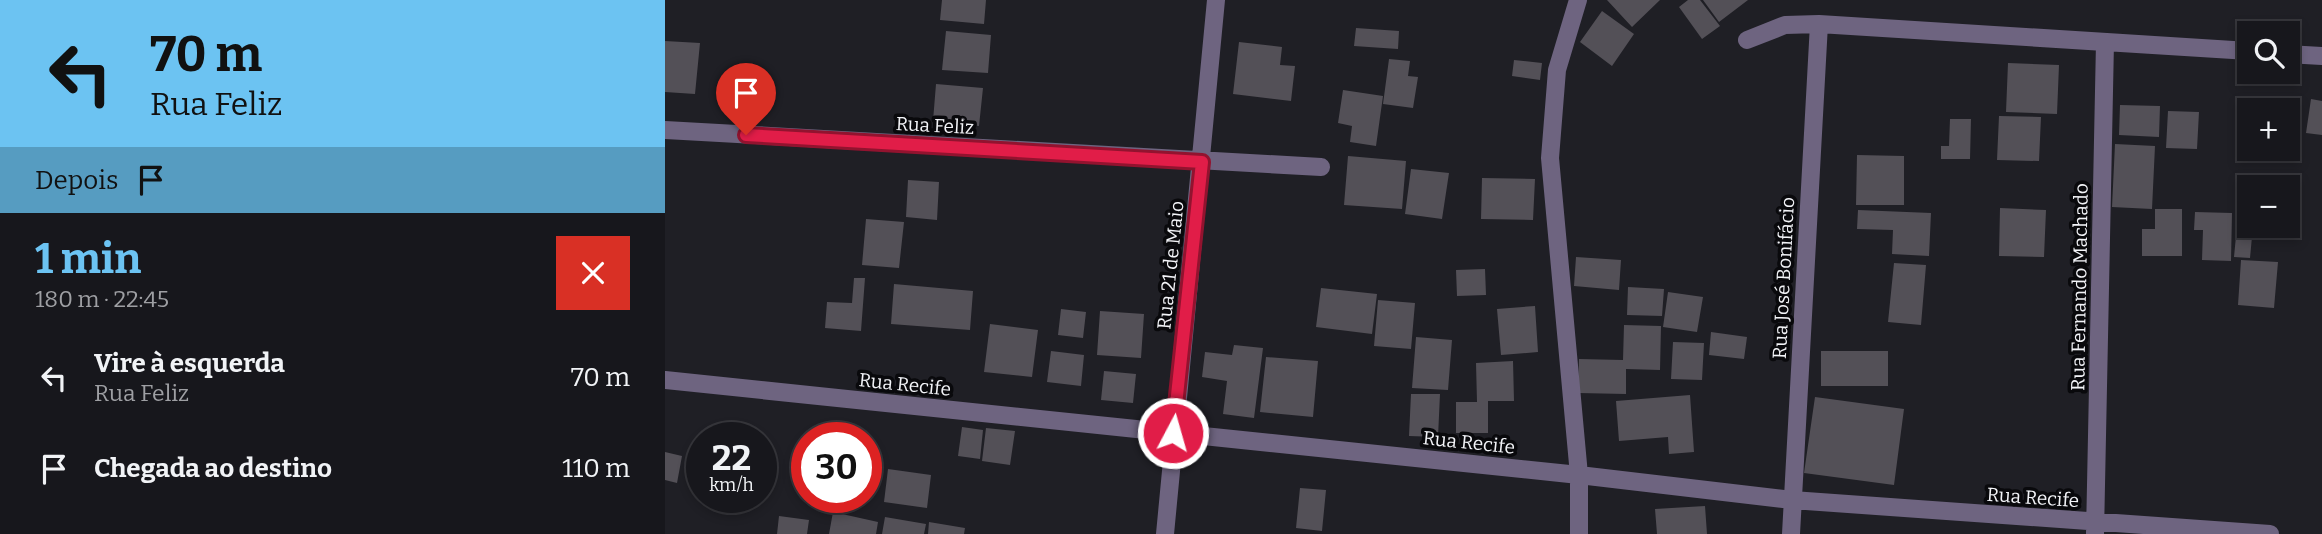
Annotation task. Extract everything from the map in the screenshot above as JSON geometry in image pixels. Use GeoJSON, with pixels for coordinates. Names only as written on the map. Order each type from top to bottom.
{"type":"FeatureCollection","features":[{"type":"Feature","properties":{"kind":"street","name":"Rua 21 de Maio"},"geometry":{"type":"LineString","coordinates":[[1165,534],[1216,0]]}},
{"type":"Feature","properties":{"kind":"street"},"geometry":{"type":"LineString","coordinates":[[1578,0],[1557,70],[1550,158],[1579,475],[1580,534]]}},
{"type":"Feature","properties":{"kind":"street"},"geometry":{"type":"LineString","coordinates":[[1747,40],[1785,25],[1819,24],[2237,50]]}},
{"type":"Feature","properties":{"kind":"street","name":"Rua José Bonifácio"},"geometry":{"type":"LineString","coordinates":[[1791,534],[1819,24]]}},
{"type":"Feature","properties":{"kind":"street","name":"Rua Fernando Machado"},"geometry":{"type":"LineString","coordinates":[[2096,528],[2105,42]]}},
{"type":"Feature","properties":{"kind":"street"},"geometry":{"type":"LineString","coordinates":[[2300,55],[2322,56]]}},
{"type":"Feature","properties":{"kind":"street","name":"Rua Feliz"},"geometry":{"type":"LineString","coordinates":[[665,130],[1321,167]]}},
{"type":"Feature","properties":{"kind":"street","name":"Rua Recife"},"geometry":{"type":"LineString","coordinates":[[665,380],[1579,475],[1792,500],[2096,528],[2270,534]]}},
{"type":"Feature","properties":{"kind":"building"},"geometry":{"type":"Polygon","coordinates":[[[942,0],[986,0],[984,24],[940,20],[942,0]]]}},
{"type":"Feature","properties":{"kind":"building"},"geometry":{"type":"Polygon","coordinates":[[[1607,0],[1660,0],[1632,27],[1607,0]]]}},
{"type":"Feature","properties":{"kind":"building"},"geometry":{"type":"Polygon","coordinates":[[[1688,0],[1700,0],[1720,26],[1702,39],[1679,7],[1688,0]]]}},
{"type":"Feature","properties":{"kind":"building"},"geometry":{"type":"Polygon","coordinates":[[[1703,0],[1748,0],[1719,22],[1703,0]]]}},
{"type":"Feature","properties":{"kind":"building"},"geometry":{"type":"Polygon","coordinates":[[[1602,11],[1634,34],[1612,66],[1580,42],[1602,11]]]}},
{"type":"Feature","properties":{"kind":"building"},"geometry":{"type":"Polygon","coordinates":[[[1356,28],[1399,31],[1398,49],[1354,46],[1356,28]]]}},
{"type":"Feature","properties":{"kind":"building"},"geometry":{"type":"Polygon","coordinates":[[[946,31],[991,35],[988,73],[942,70],[946,31]]]}},
{"type":"Feature","properties":{"kind":"building"},"geometry":{"type":"Polygon","coordinates":[[[665,41],[700,43],[695,94],[665,92],[665,41]]]}},
{"type":"Feature","properties":{"kind":"building"},"geometry":{"type":"Polygon","coordinates":[[[1239,42],[1282,47],[1280,65],[1295,66],[1291,101],[1233,94],[1239,42]]]}},
{"type":"Feature","properties":{"kind":"building"},"geometry":{"type":"Polygon","coordinates":[[[1389,59],[1410,61],[1408,76],[1418,77],[1413,108],[1383,104],[1389,59]]]}},
{"type":"Feature","properties":{"kind":"building"},"geometry":{"type":"Polygon","coordinates":[[[1514,60],[1542,63],[1540,80],[1512,76],[1514,60]]]}},
{"type":"Feature","properties":{"kind":"building"},"geometry":{"type":"Polygon","coordinates":[[[2008,63],[2059,65],[2057,114],[2006,112],[2008,63]]]}},
{"type":"Feature","properties":{"kind":"building"},"geometry":{"type":"Polygon","coordinates":[[[936,84],[983,88],[979,126],[933,121],[936,84]]]}},
{"type":"Feature","properties":{"kind":"building"},"geometry":{"type":"Polygon","coordinates":[[[1343,90],[1383,96],[1376,146],[1350,142],[1352,126],[1338,123],[1343,90]]]}},
{"type":"Feature","properties":{"kind":"building"},"geometry":{"type":"Polygon","coordinates":[[[2311,99],[2322,101],[2322,135],[2306,133],[2311,99]]]}},
{"type":"Feature","properties":{"kind":"building"},"geometry":{"type":"Polygon","coordinates":[[[2120,105],[2160,106],[2159,137],[2119,135],[2120,105]]]}},
{"type":"Feature","properties":{"kind":"building"},"geometry":{"type":"Polygon","coordinates":[[[2168,111],[2199,112],[2197,149],[2166,148],[2168,111]]]}},
{"type":"Feature","properties":{"kind":"building"},"geometry":{"type":"Polygon","coordinates":[[[1999,116],[2041,117],[2039,161],[1997,160],[1999,116]]]}},
{"type":"Feature","properties":{"kind":"building"},"geometry":{"type":"Polygon","coordinates":[[[1950,119],[1971,119],[1970,159],[1941,159],[1941,146],[1949,146],[1950,119]]]}},
{"type":"Feature","properties":{"kind":"building"},"geometry":{"type":"Polygon","coordinates":[[[2115,144],[2155,146],[2152,209],[2112,207],[2115,144]]]}},
{"type":"Feature","properties":{"kind":"building"},"geometry":{"type":"Polygon","coordinates":[[[1857,155],[1904,156],[1904,205],[1856,205],[1857,155]]]}},
{"type":"Feature","properties":{"kind":"building"},"geometry":{"type":"Polygon","coordinates":[[[1348,156],[1406,161],[1402,209],[1344,205],[1348,156]]]}},
{"type":"Feature","properties":{"kind":"building"},"geometry":{"type":"Polygon","coordinates":[[[1411,169],[1449,173],[1442,219],[1405,214],[1411,169]]]}},
{"type":"Feature","properties":{"kind":"building"},"geometry":{"type":"Polygon","coordinates":[[[1482,178],[1535,179],[1533,220],[1481,219],[1482,178]]]}},
{"type":"Feature","properties":{"kind":"building"},"geometry":{"type":"Polygon","coordinates":[[[908,180],[939,182],[937,220],[906,217],[908,180]]]}},
{"type":"Feature","properties":{"kind":"building"},"geometry":{"type":"Polygon","coordinates":[[[2000,208],[2046,210],[2044,257],[1999,256],[2000,208]]]}},
{"type":"Feature","properties":{"kind":"building"},"geometry":{"type":"Polygon","coordinates":[[[2155,209],[2182,209],[2182,256],[2142,256],[2142,229],[2155,229],[2155,209]]]}},
{"type":"Feature","properties":{"kind":"building"},"geometry":{"type":"Polygon","coordinates":[[[1858,210],[1931,213],[1929,256],[1892,254],[1893,230],[1857,229],[1858,210]]]}},
{"type":"Feature","properties":{"kind":"building"},"geometry":{"type":"Polygon","coordinates":[[[2195,212],[2232,213],[2231,261],[2202,260],[2203,230],[2194,230],[2195,212]]]}},
{"type":"Feature","properties":{"kind":"building"},"geometry":{"type":"Polygon","coordinates":[[[866,219],[904,222],[899,268],[862,265],[866,219]]]}},
{"type":"Feature","properties":{"kind":"building"},"geometry":{"type":"Polygon","coordinates":[[[2237,226],[2237,238],[2252,238],[2250,258],[2234,257],[2237,226]]]}},
{"type":"Feature","properties":{"kind":"building"},"geometry":{"type":"Polygon","coordinates":[[[1576,257],[1621,260],[1619,290],[1574,286],[1576,257]]]}},
{"type":"Feature","properties":{"kind":"building"},"geometry":{"type":"Polygon","coordinates":[[[2241,260],[2278,262],[2274,308],[2238,305],[2241,260]]]}},
{"type":"Feature","properties":{"kind":"building"},"geometry":{"type":"Polygon","coordinates":[[[1894,263],[1926,265],[1921,325],[1888,322],[1894,263]]]}},
{"type":"Feature","properties":{"kind":"building"},"geometry":{"type":"Polygon","coordinates":[[[1485,269],[1486,295],[1457,296],[1456,270],[1485,269]]]}},
{"type":"Feature","properties":{"kind":"building"},"geometry":{"type":"Polygon","coordinates":[[[854,278],[865,278],[861,331],[825,328],[827,302],[852,303],[854,278]]]}},
{"type":"Feature","properties":{"kind":"building"},"geometry":{"type":"Polygon","coordinates":[[[894,284],[973,291],[970,330],[891,324],[894,284]]]}},
{"type":"Feature","properties":{"kind":"building"},"geometry":{"type":"Polygon","coordinates":[[[1628,287],[1664,289],[1662,316],[1627,315],[1628,287]]]}},
{"type":"Feature","properties":{"kind":"building"},"geometry":{"type":"Polygon","coordinates":[[[1321,288],[1377,294],[1372,334],[1316,327],[1321,288]]]}},
{"type":"Feature","properties":{"kind":"building"},"geometry":{"type":"Polygon","coordinates":[[[1668,292],[1703,297],[1697,332],[1663,327],[1668,292]]]}},
{"type":"Feature","properties":{"kind":"building"},"geometry":{"type":"Polygon","coordinates":[[[1378,300],[1415,303],[1411,349],[1374,346],[1378,300]]]}},
{"type":"Feature","properties":{"kind":"building"},"geometry":{"type":"Polygon","coordinates":[[[1535,306],[1538,352],[1501,355],[1497,309],[1535,306]]]}},
{"type":"Feature","properties":{"kind":"building"},"geometry":{"type":"Polygon","coordinates":[[[1061,309],[1086,312],[1083,338],[1058,335],[1061,309]]]}},
{"type":"Feature","properties":{"kind":"building"},"geometry":{"type":"Polygon","coordinates":[[[1100,311],[1144,314],[1141,358],[1097,355],[1100,311]]]}},
{"type":"Feature","properties":{"kind":"building"},"geometry":{"type":"Polygon","coordinates":[[[990,324],[1038,330],[1032,377],[984,372],[990,324]]]}},
{"type":"Feature","properties":{"kind":"building"},"geometry":{"type":"Polygon","coordinates":[[[1624,325],[1661,326],[1660,370],[1626,369],[1626,394],[1578,393],[1579,359],[1623,360],[1624,325]]]}},
{"type":"Feature","properties":{"kind":"building"},"geometry":{"type":"Polygon","coordinates":[[[1711,332],[1747,337],[1744,359],[1709,355],[1711,332]]]}},
{"type":"Feature","properties":{"kind":"building"},"geometry":{"type":"Polygon","coordinates":[[[1416,337],[1452,340],[1448,390],[1412,388],[1416,337]]]}},
{"type":"Feature","properties":{"kind":"building"},"geometry":{"type":"Polygon","coordinates":[[[1673,342],[1704,343],[1702,380],[1671,379],[1673,342]]]}},
{"type":"Feature","properties":{"kind":"building"},"geometry":{"type":"Polygon","coordinates":[[[1234,345],[1263,348],[1254,418],[1223,414],[1227,381],[1202,377],[1205,352],[1232,355],[1234,345]]]}},
{"type":"Feature","properties":{"kind":"building"},"geometry":{"type":"Polygon","coordinates":[[[1051,351],[1084,355],[1081,386],[1047,382],[1051,351]]]}},
{"type":"Feature","properties":{"kind":"building"},"geometry":{"type":"Polygon","coordinates":[[[1821,351],[1888,351],[1888,386],[1821,386],[1821,351]]]}},
{"type":"Feature","properties":{"kind":"building"},"geometry":{"type":"Polygon","coordinates":[[[1266,357],[1318,361],[1313,417],[1260,412],[1266,357]]]}},
{"type":"Feature","properties":{"kind":"building"},"geometry":{"type":"Polygon","coordinates":[[[1513,361],[1514,401],[1488,401],[1488,433],[1456,433],[1456,402],[1477,402],[1476,363],[1513,361]]]}},
{"type":"Feature","properties":{"kind":"building"},"geometry":{"type":"Polygon","coordinates":[[[1104,371],[1136,374],[1133,403],[1101,400],[1104,371]]]}},
{"type":"Feature","properties":{"kind":"building"},"geometry":{"type":"Polygon","coordinates":[[[1411,394],[1440,394],[1438,437],[1409,436],[1411,394]]]}},
{"type":"Feature","properties":{"kind":"building"},"geometry":{"type":"Polygon","coordinates":[[[1690,395],[1694,452],[1669,454],[1668,437],[1619,441],[1616,401],[1690,395]]]}},
{"type":"Feature","properties":{"kind":"building"},"geometry":{"type":"Polygon","coordinates":[[[1815,397],[1904,409],[1894,485],[1804,473],[1815,397]]]}},
{"type":"Feature","properties":{"kind":"building"},"geometry":{"type":"Polygon","coordinates":[[[962,427],[983,430],[980,459],[958,456],[962,427]]]}},
{"type":"Feature","properties":{"kind":"building"},"geometry":{"type":"Polygon","coordinates":[[[986,428],[1015,431],[1010,465],[982,461],[986,428]]]}},
{"type":"Feature","properties":{"kind":"building"},"geometry":{"type":"Polygon","coordinates":[[[665,452],[682,456],[677,483],[665,480],[665,452]]]}},
{"type":"Feature","properties":{"kind":"building"},"geometry":{"type":"Polygon","coordinates":[[[888,469],[931,475],[927,508],[884,502],[888,469]]]}},
{"type":"Feature","properties":{"kind":"building"},"geometry":{"type":"Polygon","coordinates":[[[1300,488],[1326,490],[1322,531],[1296,528],[1300,488]]]}},
{"type":"Feature","properties":{"kind":"building"},"geometry":{"type":"Polygon","coordinates":[[[1705,506],[1707,534],[1657,534],[1655,509],[1705,506]]]}},
{"type":"Feature","properties":{"kind":"building"},"geometry":{"type":"Polygon","coordinates":[[[833,513],[878,522],[876,534],[829,534],[833,513]]]}},
{"type":"Feature","properties":{"kind":"building"},"geometry":{"type":"Polygon","coordinates":[[[779,516],[809,520],[807,534],[777,534],[779,516]]]}},
{"type":"Feature","properties":{"kind":"building"},"geometry":{"type":"Polygon","coordinates":[[[885,517],[926,524],[924,534],[882,534],[885,517]]]}},
{"type":"Feature","properties":{"kind":"building"},"geometry":{"type":"Polygon","coordinates":[[[929,522],[965,528],[964,534],[928,534],[929,522]]]}},
{"type":"Feature","properties":{"kind":"route"},"geometry":{"type":"LineString","coordinates":[[746,135],[1202,162],[1173,433]]}}]}
